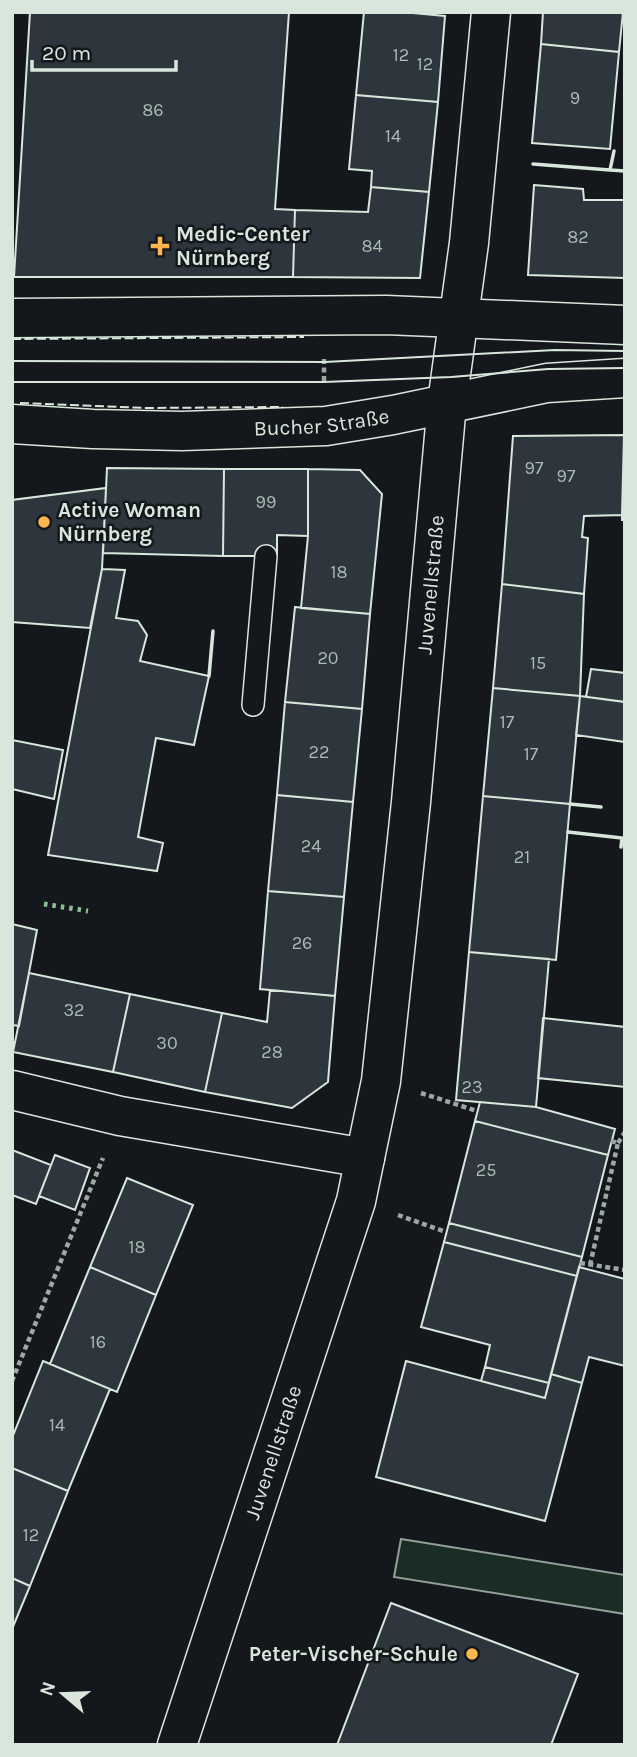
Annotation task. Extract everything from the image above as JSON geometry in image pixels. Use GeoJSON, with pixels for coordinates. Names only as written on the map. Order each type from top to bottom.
{"type":"FeatureCollection","features":[{"type":"Feature","properties":{"kind":"street","name":"Juvenellstraße"},"geometry":{"type":"LineString","coordinates":[[177,1745],[356,1202],[381,1081],[411,802],[447,403],[460,317],[491,12]]}},
{"type":"Feature","properties":{"kind":"street"},"geometry":{"type":"LineString","coordinates":[[12,318],[285,315],[460,317],[625,325]]}},
{"type":"Feature","properties":{"kind":"street","name":"Bucher Straße"},"geometry":{"type":"LineString","coordinates":[[12,424],[119,430],[283,429],[326,426],[564,380],[625,378]]}},
{"type":"Feature","properties":{"kind":"street"},"geometry":{"type":"LineString","coordinates":[[12,1090],[120,1116],[365,1158]]}},
{"type":"Feature","properties":{"kind":"lane"},"geometry":{"type":"LineString","coordinates":[[253,705],[266,556]]}},
{"type":"Feature","properties":{"kind":"path"},"geometry":{"type":"LineString","coordinates":[[324,353],[325,389]]}},
{"type":"Feature","properties":{"kind":"path"},"geometry":{"type":"LineString","coordinates":[[381,1081],[477,1111]]}},
{"type":"Feature","properties":{"kind":"path"},"geometry":{"type":"LineString","coordinates":[[12,1381],[120,1116]]}},
{"type":"Feature","properties":{"kind":"path"},"geometry":{"type":"LineString","coordinates":[[590,1265],[618,1143],[625,1132]]}},
{"type":"Feature","properties":{"kind":"path"},"geometry":{"type":"LineString","coordinates":[[611,1141],[618,1143]]}},
{"type":"Feature","properties":{"kind":"path"},"geometry":{"type":"LineString","coordinates":[[356,1202],[446,1232]]}},
{"type":"Feature","properties":{"kind":"path"},"geometry":{"type":"LineString","coordinates":[[580,1263],[625,1270]]}},
{"type":"Feature","properties":{"kind":"green space"},"geometry":{"type":"Polygon","coordinates":[[[401,1539],[625,1575],[625,1614],[394,1577],[401,1539]]]}},
{"type":"Feature","properties":{"kind":"building"},"geometry":{"type":"Polygon","coordinates":[[[30,12],[289,12],[275,209],[295,210],[293,277],[14,277],[30,12]]]}},
{"type":"Feature","properties":{"kind":"building"},"geometry":{"type":"Polygon","coordinates":[[[364,12],[445,16],[438,102],[356,95],[364,12]]]}},
{"type":"Feature","properties":{"kind":"building"},"geometry":{"type":"Polygon","coordinates":[[[543,12],[623,12],[619,52],[541,44],[543,12]]]}},
{"type":"Feature","properties":{"kind":"building"},"geometry":{"type":"Polygon","coordinates":[[[541,44],[619,52],[610,149],[532,143],[541,44]]]}},
{"type":"Feature","properties":{"kind":"building"},"geometry":{"type":"Polygon","coordinates":[[[356,95],[438,102],[429,192],[371,187],[372,171],[349,169],[356,95]]]}},
{"type":"Feature","properties":{"kind":"building"},"geometry":{"type":"Polygon","coordinates":[[[534,185],[583,189],[584,200],[625,200],[625,278],[528,275],[534,185]]]}},
{"type":"Feature","properties":{"kind":"building"},"geometry":{"type":"Polygon","coordinates":[[[371,187],[429,192],[420,278],[293,277],[295,210],[368,212],[371,187]]]}},
{"type":"Feature","properties":{"kind":"building"},"geometry":{"type":"Polygon","coordinates":[[[624,435],[625,520],[622,520],[622,515],[624,435]]]}},
{"type":"Feature","properties":{"kind":"building"},"geometry":{"type":"Polygon","coordinates":[[[624,435],[622,515],[584,516],[582,537],[588,538],[584,594],[502,584],[513,436],[624,435]]]}},
{"type":"Feature","properties":{"kind":"building"},"geometry":{"type":"Polygon","coordinates":[[[107,468],[224,469],[223,556],[103,553],[107,468]]]}},
{"type":"Feature","properties":{"kind":"building"},"geometry":{"type":"Polygon","coordinates":[[[224,469],[308,469],[308,536],[277,535],[277,556],[223,556],[224,469]]]}},
{"type":"Feature","properties":{"kind":"building"},"geometry":{"type":"Polygon","coordinates":[[[308,469],[360,470],[382,494],[370,614],[301,608],[308,536],[308,469]]]}},
{"type":"Feature","properties":{"kind":"building"},"geometry":{"type":"Polygon","coordinates":[[[106,488],[102,569],[90,628],[12,622],[12,500],[106,488]]]}},
{"type":"Feature","properties":{"kind":"building"},"geometry":{"type":"Polygon","coordinates":[[[102,569],[125,570],[116,618],[138,621],[147,635],[140,661],[209,676],[194,745],[156,738],[138,837],[163,843],[157,871],[48,855],[102,569]]]}},
{"type":"Feature","properties":{"kind":"building"},"geometry":{"type":"Polygon","coordinates":[[[502,584],[584,594],[580,696],[493,688],[502,584]]]}},
{"type":"Feature","properties":{"kind":"building"},"geometry":{"type":"Polygon","coordinates":[[[295,607],[370,614],[362,709],[285,702],[295,607]]]}},
{"type":"Feature","properties":{"kind":"building"},"geometry":{"type":"Polygon","coordinates":[[[591,669],[625,673],[625,702],[586,697],[591,669]]]}},
{"type":"Feature","properties":{"kind":"building"},"geometry":{"type":"Polygon","coordinates":[[[493,688],[580,696],[570,804],[483,796],[493,688]]]}},
{"type":"Feature","properties":{"kind":"building"},"geometry":{"type":"Polygon","coordinates":[[[580,696],[625,702],[625,742],[576,735],[580,696]]]}},
{"type":"Feature","properties":{"kind":"building"},"geometry":{"type":"Polygon","coordinates":[[[285,702],[362,709],[353,802],[277,795],[285,702]]]}},
{"type":"Feature","properties":{"kind":"building"},"geometry":{"type":"Polygon","coordinates":[[[12,740],[63,750],[54,799],[12,789],[12,740]]]}},
{"type":"Feature","properties":{"kind":"building"},"geometry":{"type":"Polygon","coordinates":[[[277,795],[353,802],[344,897],[268,891],[277,795]]]}},
{"type":"Feature","properties":{"kind":"building"},"geometry":{"type":"Polygon","coordinates":[[[483,796],[570,804],[556,960],[469,952],[483,796]]]}},
{"type":"Feature","properties":{"kind":"building"},"geometry":{"type":"Polygon","coordinates":[[[268,891],[344,897],[335,996],[260,989],[268,891]]]}},
{"type":"Feature","properties":{"kind":"building"},"geometry":{"type":"Polygon","coordinates":[[[12,924],[37,930],[19,1026],[12,1025],[12,924]]]}},
{"type":"Feature","properties":{"kind":"building"},"geometry":{"type":"Polygon","coordinates":[[[469,952],[549,959],[536,1107],[456,1100],[469,952]]]}},
{"type":"Feature","properties":{"kind":"building"},"geometry":{"type":"Polygon","coordinates":[[[29,973],[130,994],[113,1072],[13,1052],[29,973]]]}},
{"type":"Feature","properties":{"kind":"building"},"geometry":{"type":"Polygon","coordinates":[[[270,990],[335,996],[328,1082],[292,1108],[205,1092],[222,1013],[267,1022],[270,990]]]}},
{"type":"Feature","properties":{"kind":"building"},"geometry":{"type":"Polygon","coordinates":[[[130,994],[222,1013],[205,1092],[113,1072],[130,994]]]}},
{"type":"Feature","properties":{"kind":"building"},"geometry":{"type":"Polygon","coordinates":[[[543,1018],[625,1027],[625,1087],[538,1078],[543,1018]]]}},
{"type":"Feature","properties":{"kind":"building"},"geometry":{"type":"Polygon","coordinates":[[[480,1102],[536,1107],[615,1129],[608,1155],[475,1121],[480,1102]]]}},
{"type":"Feature","properties":{"kind":"building"},"geometry":{"type":"Polygon","coordinates":[[[475,1121],[608,1155],[582,1257],[449,1223],[475,1121]]]}},
{"type":"Feature","properties":{"kind":"building"},"geometry":{"type":"Polygon","coordinates":[[[12,1150],[51,1165],[36,1204],[12,1195],[12,1150]]]}},
{"type":"Feature","properties":{"kind":"building"},"geometry":{"type":"Polygon","coordinates":[[[55,1155],[90,1168],[75,1210],[39,1196],[55,1155]]]}},
{"type":"Feature","properties":{"kind":"building"},"geometry":{"type":"Polygon","coordinates":[[[127,1178],[193,1205],[156,1295],[90,1267],[127,1178]]]}},
{"type":"Feature","properties":{"kind":"building"},"geometry":{"type":"Polygon","coordinates":[[[449,1223],[582,1257],[577,1276],[444,1242],[449,1223]]]}},
{"type":"Feature","properties":{"kind":"building"},"geometry":{"type":"Polygon","coordinates":[[[444,1242],[577,1276],[549,1383],[485,1367],[490,1345],[421,1327],[444,1242]]]}},
{"type":"Feature","properties":{"kind":"building"},"geometry":{"type":"Polygon","coordinates":[[[90,1267],[156,1295],[117,1392],[50,1364],[90,1267]]]}},
{"type":"Feature","properties":{"kind":"building"},"geometry":{"type":"Polygon","coordinates":[[[579,1267],[625,1279],[625,1366],[589,1357],[582,1383],[551,1374],[579,1267]]]}},
{"type":"Feature","properties":{"kind":"building"},"geometry":{"type":"Polygon","coordinates":[[[43,1361],[110,1389],[68,1491],[12,1468],[12,1438],[43,1361]]]}},
{"type":"Feature","properties":{"kind":"building"},"geometry":{"type":"Polygon","coordinates":[[[406,1361],[545,1398],[551,1374],[582,1383],[545,1521],[376,1477],[406,1361]]]}},
{"type":"Feature","properties":{"kind":"building"},"geometry":{"type":"Polygon","coordinates":[[[485,1367],[549,1383],[545,1398],[481,1381],[485,1367]]]}},
{"type":"Feature","properties":{"kind":"building"},"geometry":{"type":"Polygon","coordinates":[[[12,1468],[68,1491],[30,1586],[12,1578],[12,1468]]]}},
{"type":"Feature","properties":{"kind":"building"},"geometry":{"type":"Polygon","coordinates":[[[12,1578],[30,1586],[12,1629],[12,1578]]]}},
{"type":"Feature","properties":{"kind":"building"},"geometry":{"type":"Polygon","coordinates":[[[391,1603],[578,1674],[551,1745],[337,1745],[391,1603]]]}},
{"type":"Feature","properties":{"kind":"tram line"},"geometry":{"type":"LineString","coordinates":[[12,361],[325,362],[555,350],[625,351]]}},
{"type":"Feature","properties":{"kind":"tram line"},"geometry":{"type":"LineString","coordinates":[[12,382],[324,382],[451,377],[548,369],[625,368]]}},
{"type":"Feature","properties":{"kind":"hedge"},"geometry":{"type":"LineString","coordinates":[[44,904],[88,911]]}},
{"type":"Feature","properties":{"kind":"fence"},"geometry":{"type":"LineString","coordinates":[[12,339],[304,337]]}},
{"type":"Feature","properties":{"kind":"fence"},"geometry":{"type":"LineString","coordinates":[[20,403],[148,408],[283,407]]}},
{"type":"Feature","properties":{"kind":"wall"},"geometry":{"type":"LineString","coordinates":[[614,151],[610,170],[625,171]]}},
{"type":"Feature","properties":{"kind":"wall"},"geometry":{"type":"LineString","coordinates":[[533,164],[610,170]]}},
{"type":"Feature","properties":{"kind":"wall"},"geometry":{"type":"LineString","coordinates":[[209,676],[213,631]]}},
{"type":"Feature","properties":{"kind":"wall"},"geometry":{"type":"LineString","coordinates":[[570,804],[601,807]]}},
{"type":"Feature","properties":{"kind":"wall"},"geometry":{"type":"LineString","coordinates":[[568,832],[622,838],[621,847]]}},
{"type":"Feature","properties":{"kind":"place","name":"Medic-Center Nürnberg"},"geometry":{"type":"Point","coordinates":[160,246]}},
{"type":"Feature","properties":{"kind":"place","name":"Active Woman Nürnberg"},"geometry":{"type":"Point","coordinates":[44,522]}},
{"type":"Feature","properties":{"kind":"place","name":"Peter-Vischer-Schule"},"geometry":{"type":"Point","coordinates":[472,1654]}}]}
